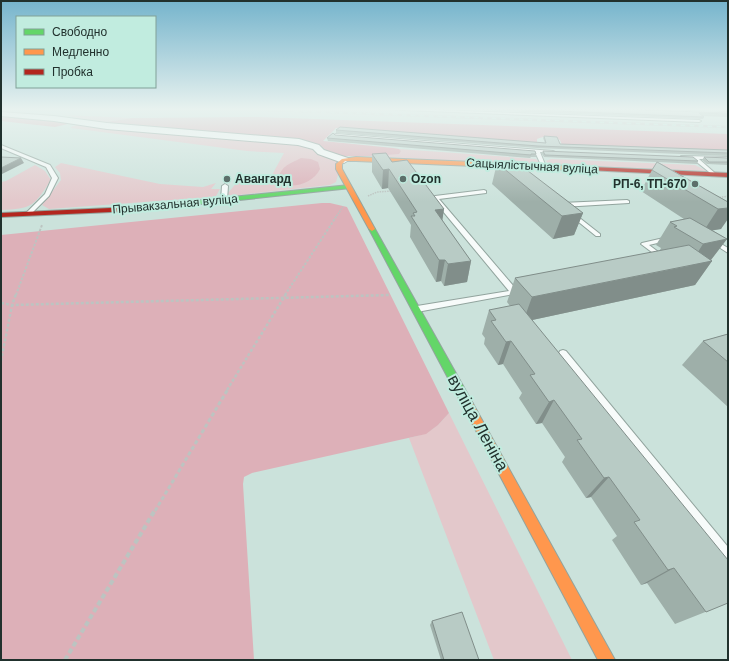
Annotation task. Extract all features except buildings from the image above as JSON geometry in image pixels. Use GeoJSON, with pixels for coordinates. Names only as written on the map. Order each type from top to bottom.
{"type":"FeatureCollection","features":[{"type":"Feature","properties":{"kind":"street"},"geometry":{"type":"LineString","coordinates":[[273,140],[299,142],[316,147],[321,152],[344,160]]}},
{"type":"Feature","properties":{"kind":"street","name":"Сацыялістычная вуліца"},"geometry":{"type":"LineString","coordinates":[[344,160],[356,159],[387,164],[514,168],[544,167],[728,175]]}},
{"type":"Feature","properties":{"kind":"street"},"geometry":{"type":"LineString","coordinates":[[344,160],[339,164],[339,169],[349,187]]}},
{"type":"Feature","properties":{"kind":"street","name":"Прывакзальная вуліца"},"geometry":{"type":"LineString","coordinates":[[1,215],[132,209],[349,187]]}},
{"type":"Feature","properties":{"kind":"street","name":"вуліца Леніна"},"geometry":{"type":"LineString","coordinates":[[349,187],[607,660]]}},
{"type":"Feature","properties":{"kind":"lane"},"geometry":{"type":"LineString","coordinates":[[397,140],[561,152]]}},
{"type":"Feature","properties":{"kind":"lane"},"geometry":{"type":"LineString","coordinates":[[1,146],[48,166],[55,178],[47,195],[28,214]]}},
{"type":"Feature","properties":{"kind":"lane"},"geometry":{"type":"LineString","coordinates":[[537,151],[544,167]]}},
{"type":"Feature","properties":{"kind":"lane"},"geometry":{"type":"LineString","coordinates":[[678,156],[728,158]]}},
{"type":"Feature","properties":{"kind":"lane"},"geometry":{"type":"LineString","coordinates":[[694,157],[714,175]]}},
{"type":"Feature","properties":{"kind":"lane"},"geometry":{"type":"LineString","coordinates":[[638,171],[647,176]]}},
{"type":"Feature","properties":{"kind":"lane"},"geometry":{"type":"LineString","coordinates":[[224,200],[225,186]]}},
{"type":"Feature","properties":{"kind":"lane"},"geometry":{"type":"LineString","coordinates":[[484,192],[435,198],[514,292]]}},
{"type":"Feature","properties":{"kind":"lane"},"geometry":{"type":"LineString","coordinates":[[555,200],[598,235]]}},
{"type":"Feature","properties":{"kind":"lane"},"geometry":{"type":"LineString","coordinates":[[562,205],[626,202]]}},
{"type":"Feature","properties":{"kind":"lane"},"geometry":{"type":"LineString","coordinates":[[705,236],[728,251]]}},
{"type":"Feature","properties":{"kind":"lane"},"geometry":{"type":"LineString","coordinates":[[658,261],[665,259],[644,244],[678,237]]}},
{"type":"Feature","properties":{"kind":"lane"},"geometry":{"type":"LineString","coordinates":[[416,310],[529,289]]}},
{"type":"Feature","properties":{"kind":"lane"},"geometry":{"type":"LineString","coordinates":[[563,353],[728,557]]}},
{"type":"Feature","properties":{"kind":"path"},"geometry":{"type":"LineString","coordinates":[[377,192],[397,190]]}},
{"type":"Feature","properties":{"kind":"path"},"geometry":{"type":"LineString","coordinates":[[716,198],[728,196]]}},
{"type":"Feature","properties":{"kind":"path"},"geometry":{"type":"LineString","coordinates":[[65,660],[282,299],[345,205]]}},
{"type":"Feature","properties":{"kind":"path"},"geometry":{"type":"LineString","coordinates":[[1,361],[12,306],[43,221],[51,213]]}},
{"type":"Feature","properties":{"kind":"path"},"geometry":{"type":"LineString","coordinates":[[1,303],[12,306],[390,295],[397,298]]}},
{"type":"Feature","properties":{"kind":"shaded area"},"geometry":{"type":"Polygon","coordinates":[[[162,140],[269,140],[310,147],[338,160],[338,175],[336,182],[330,185],[229,196],[228,193],[238,181],[259,182],[263,175],[272,175],[284,153],[247,151],[162,140]]]}},
{"type":"Feature","properties":{"kind":"shaded area"},"geometry":{"type":"Polygon","coordinates":[[[291,140],[324,140],[323,141],[393,148],[401,151],[399,154],[344,156],[329,153],[321,146],[291,140]]]}},
{"type":"Feature","properties":{"kind":"shaded area"},"geometry":{"type":"Polygon","coordinates":[[[477,140],[537,140],[537,144],[477,140]]]}},
{"type":"Feature","properties":{"kind":"shaded area"},"geometry":{"type":"Polygon","coordinates":[[[560,140],[728,140],[728,151],[562,145],[560,140]]]}},
{"type":"Feature","properties":{"kind":"shaded area"},"geometry":{"type":"Polygon","coordinates":[[[399,149],[536,159],[540,163],[536,165],[368,156],[401,151],[399,149]]]}},
{"type":"Feature","properties":{"kind":"shaded area"},"geometry":{"type":"Polygon","coordinates":[[[301,158],[311,159],[318,162],[320,169],[317,174],[307,182],[301,184],[289,185],[277,182],[280,172],[285,167],[301,158]]]}},
{"type":"Feature","properties":{"kind":"shaded area"},"geometry":{"type":"Polygon","coordinates":[[[551,159],[695,165],[707,171],[549,164],[546,161],[551,159]]]}},
{"type":"Feature","properties":{"kind":"shaded area"},"geometry":{"type":"Polygon","coordinates":[[[61,163],[160,184],[203,187],[216,183],[211,189],[220,189],[216,196],[211,197],[49,209],[42,205],[61,180],[60,173],[55,167],[61,163]]]}},
{"type":"Feature","properties":{"kind":"shaded area"},"geometry":{"type":"Polygon","coordinates":[[[35,165],[45,171],[51,180],[40,196],[36,201],[26,207],[20,209],[1,210],[1,182],[6,181],[35,165]]]}},
{"type":"Feature","properties":{"kind":"shaded area"},"geometry":{"type":"Polygon","coordinates":[[[330,203],[347,207],[449,413],[438,425],[426,434],[252,473],[244,477],[243,484],[254,660],[1,660],[1,235],[330,203]]]}},
{"type":"Feature","properties":{"kind":"shaded area"},"geometry":{"type":"Polygon","coordinates":[[[449,413],[572,660],[494,660],[409,438],[432,430],[449,413]]]}},
{"type":"Feature","properties":{"kind":"traffic: fast"},"geometry":{"type":"LineString","coordinates":[[173,205],[349,187]]}},
{"type":"Feature","properties":{"kind":"traffic: fast"},"geometry":{"type":"LineString","coordinates":[[372,229],[468,405]]}},
{"type":"Feature","properties":{"kind":"traffic: slow"},"geometry":{"type":"LineString","coordinates":[[372,229],[339,169],[339,164],[344,160],[356,159],[569,168]]}},
{"type":"Feature","properties":{"kind":"traffic: slow"},"geometry":{"type":"LineString","coordinates":[[468,405],[607,660]]}},
{"type":"Feature","properties":{"kind":"traffic: jam"},"geometry":{"type":"LineString","coordinates":[[569,168],[728,175]]}},
{"type":"Feature","properties":{"kind":"traffic: jam"},"geometry":{"type":"LineString","coordinates":[[1,215],[133,209],[173,205]]}},
{"type":"Feature","properties":{"kind":"place","name":"Авангард"},"geometry":{"type":"Point","coordinates":[227,179]}},
{"type":"Feature","properties":{"kind":"place","name":"Ozon"},"geometry":{"type":"Point","coordinates":[403,179]}},
{"type":"Feature","properties":{"kind":"place","name":"РП-6, ТП-670"},"geometry":{"type":"Point","coordinates":[695,184]}}]}
